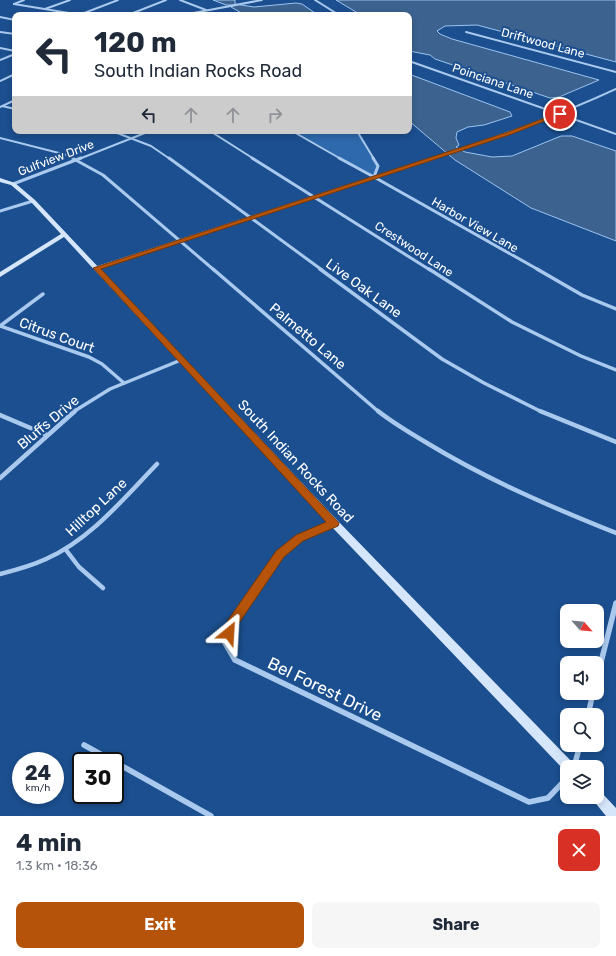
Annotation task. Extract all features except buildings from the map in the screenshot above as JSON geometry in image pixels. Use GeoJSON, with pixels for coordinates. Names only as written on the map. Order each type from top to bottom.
{"type":"FeatureCollection","features":[{"type":"Feature","properties":{"kind":"street"},"geometry":{"type":"LineString","coordinates":[[24,0],[14,4],[62,12]]}},
{"type":"Feature","properties":{"kind":"street"},"geometry":{"type":"LineString","coordinates":[[44,9],[70,0]]}},
{"type":"Feature","properties":{"kind":"street"},"geometry":{"type":"LineString","coordinates":[[88,12],[118,0]]}},
{"type":"Feature","properties":{"kind":"street"},"geometry":{"type":"LineString","coordinates":[[136,12],[166,0]]}},
{"type":"Feature","properties":{"kind":"street"},"geometry":{"type":"LineString","coordinates":[[180,0],[206,10]]}},
{"type":"Feature","properties":{"kind":"street"},"geometry":{"type":"LineString","coordinates":[[194,12],[262,0]]}},
{"type":"Feature","properties":{"kind":"street"},"geometry":{"type":"LineString","coordinates":[[315,0],[334,12]]}},
{"type":"Feature","properties":{"kind":"street"},"geometry":{"type":"LineString","coordinates":[[0,17],[12,19]]}},
{"type":"Feature","properties":{"kind":"street"},"geometry":{"type":"LineString","coordinates":[[0,32],[12,34]]}},
{"type":"Feature","properties":{"kind":"street","name":"Driftwood Lane"},"geometry":{"type":"LineString","coordinates":[[466,32],[616,72]]}},
{"type":"Feature","properties":{"kind":"street"},"geometry":{"type":"LineString","coordinates":[[0,48],[12,50]]}},
{"type":"Feature","properties":{"kind":"street"},"geometry":{"type":"LineString","coordinates":[[0,60],[12,55]]}},
{"type":"Feature","properties":{"kind":"street","name":"Poinciana Lane"},"geometry":{"type":"LineString","coordinates":[[412,62],[616,134]]}},
{"type":"Feature","properties":{"kind":"street"},"geometry":{"type":"LineString","coordinates":[[0,81],[12,75]]}},
{"type":"Feature","properties":{"kind":"street"},"geometry":{"type":"LineString","coordinates":[[96,268],[462,149],[560,114],[616,89]]}},
{"type":"Feature","properties":{"kind":"street"},"geometry":{"type":"LineString","coordinates":[[1,107],[12,102]]}},
{"type":"Feature","properties":{"kind":"street"},"geometry":{"type":"LineString","coordinates":[[1,107],[12,109]]}},
{"type":"Feature","properties":{"kind":"street","name":"Live Oak Lane"},"geometry":{"type":"LineString","coordinates":[[121,134],[151,146],[166,155],[442,358],[472,377],[541,412],[616,442]]}},
{"type":"Feature","properties":{"kind":"street","name":"Gulfview Drive"},"geometry":{"type":"LineString","coordinates":[[14,184],[143,134]]}},
{"type":"Feature","properties":{"kind":"street","name":"Crestwood Lane"},"geometry":{"type":"LineString","coordinates":[[215,134],[528,332],[616,370]]}},
{"type":"Feature","properties":{"kind":"street","name":"Harbor View Lane"},"geometry":{"type":"LineString","coordinates":[[297,134],[582,295],[616,309]]}},
{"type":"Feature","properties":{"kind":"street"},"geometry":{"type":"LineString","coordinates":[[359,134],[378,166],[374,177]]}},
{"type":"Feature","properties":{"kind":"street","name":"Palmetto Lane"},"geometry":{"type":"LineString","coordinates":[[0,138],[51,150],[77,159],[103,175],[375,408],[410,433],[441,452],[524,495],[616,533]]}},
{"type":"Feature","properties":{"kind":"street","name":"South Indian Rocks Road"},"geometry":{"type":"LineString","coordinates":[[0,180],[14,184],[33,201],[63,235],[96,268],[334,523],[562,760]]}},
{"type":"Feature","properties":{"kind":"street"},"geometry":{"type":"LineString","coordinates":[[0,211],[33,201]]}},
{"type":"Feature","properties":{"kind":"street"},"geometry":{"type":"LineString","coordinates":[[0,275],[63,235]]}},
{"type":"Feature","properties":{"kind":"street","name":"Citrus Court"},"geometry":{"type":"LineString","coordinates":[[0,326],[43,294]]}},
{"type":"Feature","properties":{"kind":"street","name":"Citrus Court"},"geometry":{"type":"LineString","coordinates":[[0,326],[89,357],[102,364],[124,383]]}},
{"type":"Feature","properties":{"kind":"street","name":"Bluffs Drive"},"geometry":{"type":"LineString","coordinates":[[0,478],[71,414],[94,398],[124,383],[181,360]]}},
{"type":"Feature","properties":{"kind":"street"},"geometry":{"type":"LineString","coordinates":[[0,415],[47,435]]}},
{"type":"Feature","properties":{"kind":"street","name":"Hilltop Lane"},"geometry":{"type":"LineString","coordinates":[[0,574],[31,566],[66,550],[106,517],[157,464]]}},
{"type":"Feature","properties":{"kind":"street","name":"Bel Forest Drive"},"geometry":{"type":"LineString","coordinates":[[334,523],[300,538],[280,554],[232,624],[225,643],[235,660],[529,802],[548,798],[560,785]]}},
{"type":"Feature","properties":{"kind":"street"},"geometry":{"type":"LineString","coordinates":[[66,550],[79,567],[103,588]]}},
{"type":"Feature","properties":{"kind":"street"},"geometry":{"type":"LineString","coordinates":[[603,656],[616,603]]}},
{"type":"Feature","properties":{"kind":"street"},"geometry":{"type":"LineString","coordinates":[[84,745],[96,752]]}},
{"type":"Feature","properties":{"kind":"street"},"geometry":{"type":"LineString","coordinates":[[124,768],[211,816]]}},
{"type":"Feature","properties":{"kind":"street"},"geometry":{"type":"LineString","coordinates":[[604,804],[615,816]]}},
{"type":"Feature","properties":{"kind":"shaded area"},"geometry":{"type":"Polygon","coordinates":[[[213,0],[235,0],[235,4],[254,7],[296,3],[302,4],[314,12],[240,12],[231,7],[235,5],[226,5],[213,0]]]}},
{"type":"Feature","properties":{"kind":"shaded area"},"geometry":{"type":"Polygon","coordinates":[[[336,0],[616,0],[616,62],[477,25],[445,26],[437,31],[440,34],[452,39],[599,80],[559,97],[550,98],[435,59],[430,55],[412,52],[412,12],[356,12],[336,0]]]}},
{"type":"Feature","properties":{"kind":"shaded area"},"geometry":{"type":"Polygon","coordinates":[[[412,75],[510,112],[512,116],[484,125],[468,127],[457,132],[456,138],[459,145],[456,147],[465,152],[492,157],[512,156],[561,136],[572,136],[616,151],[616,241],[531,208],[455,160],[412,124],[412,75]]]}},
{"type":"Feature","properties":{"kind":"shaded area"},"geometry":{"type":"Polygon","coordinates":[[[297,134],[359,134],[378,166],[374,177],[297,134]]]}},
{"type":"Feature","properties":{"kind":"route"},"geometry":{"type":"LineString","coordinates":[[229,633],[232,624],[280,554],[300,538],[334,523],[96,268],[510,133],[560,114]]}}]}
